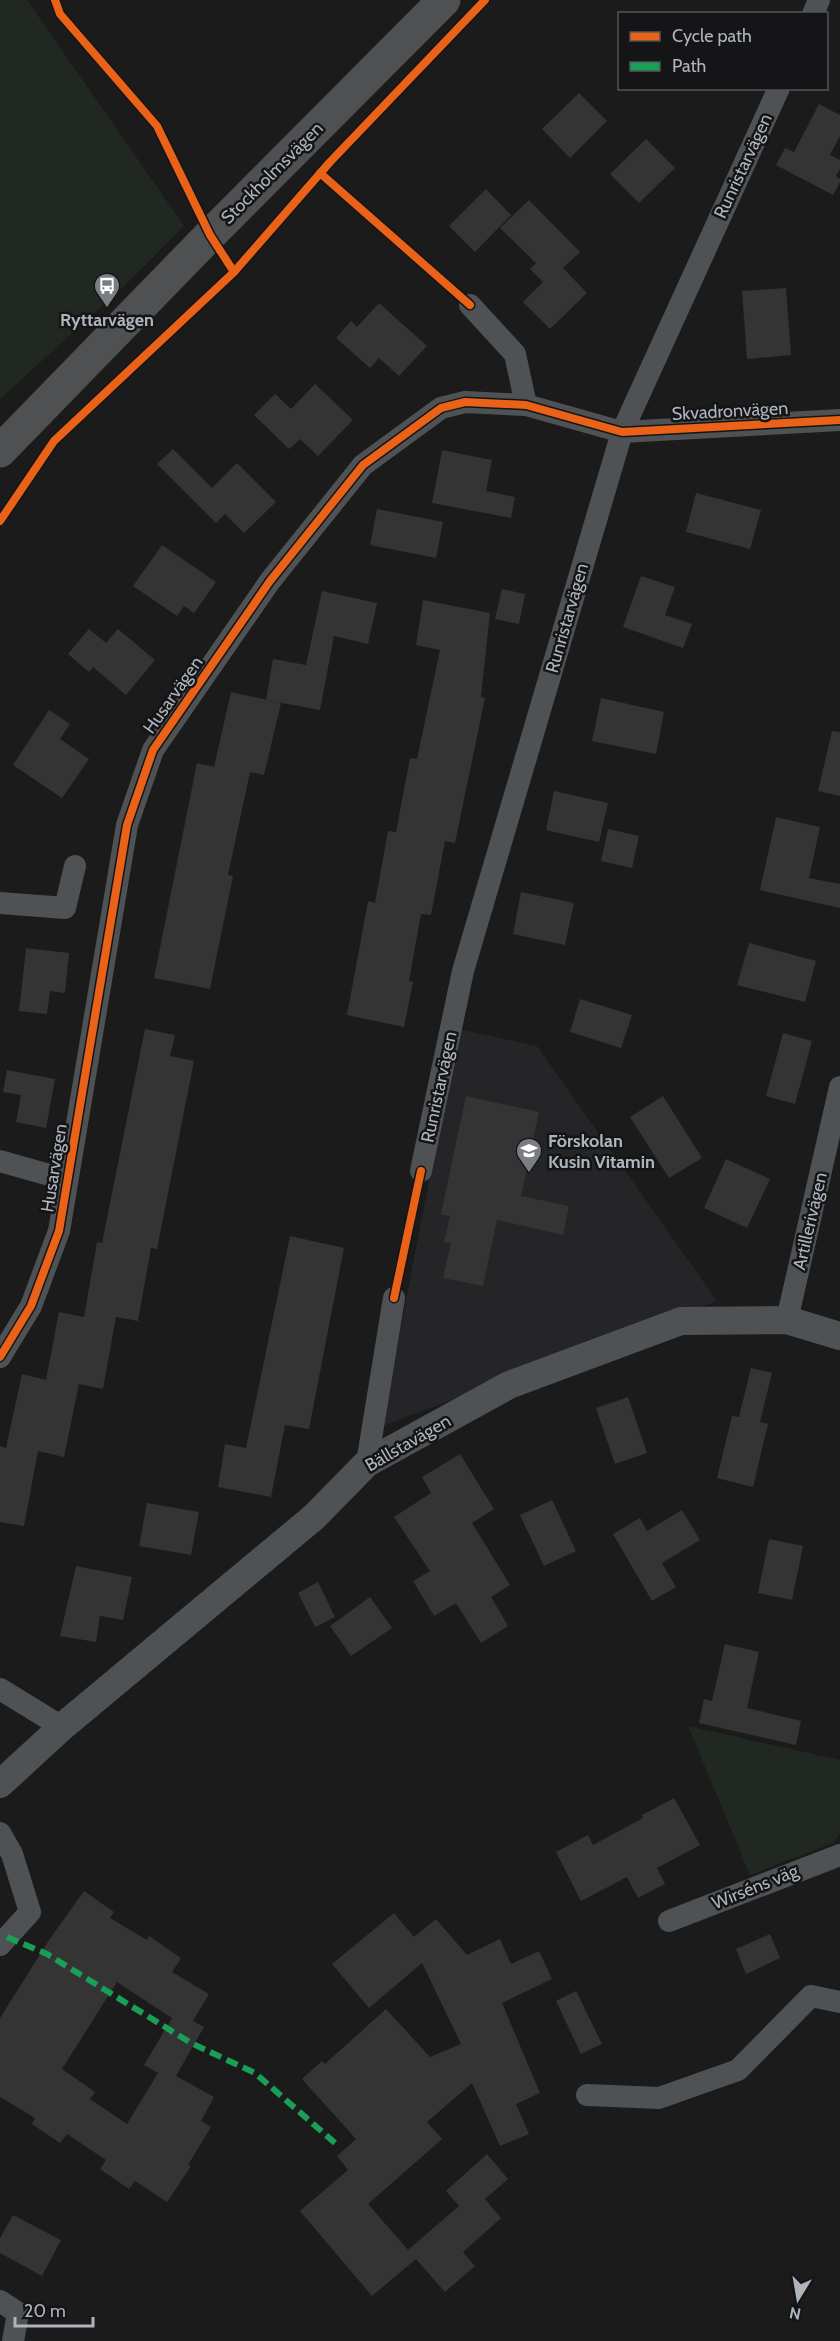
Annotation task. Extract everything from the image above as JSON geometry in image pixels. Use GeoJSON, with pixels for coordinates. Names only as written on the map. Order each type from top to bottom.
{"type":"FeatureCollection","features":[{"type":"Feature","properties":{"kind":"main road","name":"Stockholmsvägen"},"geometry":{"type":"LineString","coordinates":[[0,451],[210,235],[444,0]]}},
{"type":"Feature","properties":{"kind":"street","name":"Runristarvägen"},"geometry":{"type":"LineString","coordinates":[[421,1171],[463,971],[622,432],[778,90]]}},
{"type":"Feature","properties":{"kind":"street"},"geometry":{"type":"LineString","coordinates":[[470,305],[515,354],[526,405]]}},
{"type":"Feature","properties":{"kind":"street","name":"Husarvägen"},"geometry":{"type":"LineString","coordinates":[[0,1357],[31,1306],[59,1231],[127,825],[153,750],[270,581],[363,465],[441,408],[465,402],[526,405],[622,432]]}},
{"type":"Feature","properties":{"kind":"street","name":"Skvadronvägen"},"geometry":{"type":"LineString","coordinates":[[622,432],[840,420]]}},
{"type":"Feature","properties":{"kind":"street"},"geometry":{"type":"LineString","coordinates":[[0,903],[65,908],[75,866]]}},
{"type":"Feature","properties":{"kind":"street","name":"Artillerivägen"},"geometry":{"type":"LineString","coordinates":[[787,1320],[840,1087]]}},
{"type":"Feature","properties":{"kind":"street"},"geometry":{"type":"LineString","coordinates":[[0,1161],[68,1180]]}},
{"type":"Feature","properties":{"kind":"street"},"geometry":{"type":"LineString","coordinates":[[368,1463],[394,1298]]}},
{"type":"Feature","properties":{"kind":"street","name":"Bällstavägen"},"geometry":{"type":"LineString","coordinates":[[0,1784],[62,1727],[314,1517],[368,1463],[509,1385],[681,1322],[787,1320],[840,1336]]}},
{"type":"Feature","properties":{"kind":"street"},"geometry":{"type":"LineString","coordinates":[[0,1689],[62,1727]]}},
{"type":"Feature","properties":{"kind":"street"},"geometry":{"type":"LineString","coordinates":[[0,1833],[12,1854],[30,1912],[0,1945]]}},
{"type":"Feature","properties":{"kind":"street","name":"Wirséns väg"},"geometry":{"type":"LineString","coordinates":[[669,1921],[840,1854]]}},
{"type":"Feature","properties":{"kind":"street"},"geometry":{"type":"LineString","coordinates":[[587,2095],[659,2098],[738,2070],[811,1996],[840,2002]]}},
{"type":"Feature","properties":{"kind":"street"},"geometry":{"type":"LineString","coordinates":[[0,2301],[18,2313],[13,2341]]}},
{"type":"Feature","properties":{"kind":"shaded area"},"geometry":{"type":"Polygon","coordinates":[[[0,0],[27,0],[184,226],[128,282],[0,399],[0,0]]]}},
{"type":"Feature","properties":{"kind":"shaded area","name":"Förskolan Kusin Vitamin"},"geometry":{"type":"Polygon","coordinates":[[[458,1029],[537,1046],[717,1301],[382,1426],[458,1029]]]}},
{"type":"Feature","properties":{"kind":"shaded area"},"geometry":{"type":"Polygon","coordinates":[[[688,1726],[840,1760],[840,1833],[833,1843],[750,1875],[688,1726]]]}},
{"type":"Feature","properties":{"kind":"building"},"geometry":{"type":"Polygon","coordinates":[[[579,93],[607,121],[570,158],[542,129],[579,93]]]}},
{"type":"Feature","properties":{"kind":"building"},"geometry":{"type":"Polygon","coordinates":[[[819,104],[840,115],[840,136],[830,155],[840,160],[840,169],[836,176],[840,182],[833,195],[776,165],[785,148],[794,152],[819,104]]]}},
{"type":"Feature","properties":{"kind":"building"},"geometry":{"type":"Polygon","coordinates":[[[646,139],[675,168],[639,203],[610,174],[646,139]]]}},
{"type":"Feature","properties":{"kind":"building"},"geometry":{"type":"Polygon","coordinates":[[[486,189],[511,215],[475,252],[449,226],[486,189]]]}},
{"type":"Feature","properties":{"kind":"building"},"geometry":{"type":"Polygon","coordinates":[[[529,200],[580,252],[563,268],[587,293],[550,329],[523,302],[543,282],[530,269],[536,263],[500,228],[529,200]]]}},
{"type":"Feature","properties":{"kind":"building"},"geometry":{"type":"Polygon","coordinates":[[[786,288],[791,355],[747,359],[742,291],[786,288]]]}},
{"type":"Feature","properties":{"kind":"building"},"geometry":{"type":"Polygon","coordinates":[[[379,303],[427,346],[399,376],[379,358],[370,368],[336,338],[351,321],[357,327],[379,303]]]}},
{"type":"Feature","properties":{"kind":"building"},"geometry":{"type":"Polygon","coordinates":[[[315,384],[353,420],[318,456],[300,439],[289,449],[254,415],[275,394],[291,409],[315,384]]]}},
{"type":"Feature","properties":{"kind":"building"},"geometry":{"type":"Polygon","coordinates":[[[173,449],[212,488],[237,463],[276,502],[244,533],[225,514],[216,523],[157,464],[173,449]]]}},
{"type":"Feature","properties":{"kind":"building"},"geometry":{"type":"Polygon","coordinates":[[[442,450],[492,460],[486,491],[515,497],[511,518],[432,503],[442,450]]]}},
{"type":"Feature","properties":{"kind":"building"},"geometry":{"type":"Polygon","coordinates":[[[696,493],[761,510],[750,549],[686,532],[696,493]]]}},
{"type":"Feature","properties":{"kind":"building"},"geometry":{"type":"Polygon","coordinates":[[[377,509],[443,522],[436,558],[370,545],[377,509]]]}},
{"type":"Feature","properties":{"kind":"building"},"geometry":{"type":"Polygon","coordinates":[[[162,545],[216,582],[194,613],[184,606],[177,616],[133,586],[162,545]]]}},
{"type":"Feature","properties":{"kind":"building"},"geometry":{"type":"Polygon","coordinates":[[[641,576],[675,587],[665,615],[692,624],[683,648],[623,627],[641,576]]]}},
{"type":"Feature","properties":{"kind":"building"},"geometry":{"type":"Polygon","coordinates":[[[502,589],[525,594],[519,624],[495,619],[502,589]]]}},
{"type":"Feature","properties":{"kind":"building"},"geometry":{"type":"Polygon","coordinates":[[[322,591],[377,603],[368,644],[334,636],[320,710],[266,700],[273,659],[306,665],[322,591]]]}},
{"type":"Feature","properties":{"kind":"building"},"geometry":{"type":"Polygon","coordinates":[[[423,600],[490,613],[481,697],[485,698],[455,843],[445,841],[431,915],[421,914],[409,981],[413,982],[404,1027],[347,1015],[368,901],[375,903],[388,831],[396,832],[410,758],[417,759],[440,650],[416,645],[423,600]]]}},
{"type":"Feature","properties":{"kind":"building"},"geometry":{"type":"Polygon","coordinates":[[[89,629],[106,643],[118,629],[155,660],[126,695],[93,667],[89,672],[68,654],[89,629]]]}},
{"type":"Feature","properties":{"kind":"building"},"geometry":{"type":"Polygon","coordinates":[[[231,692],[281,703],[264,775],[250,772],[228,875],[233,876],[210,989],[154,978],[197,763],[214,767],[231,692]]]}},
{"type":"Feature","properties":{"kind":"building"},"geometry":{"type":"Polygon","coordinates":[[[601,698],[664,712],[656,754],[592,741],[601,698]]]}},
{"type":"Feature","properties":{"kind":"building"},"geometry":{"type":"Polygon","coordinates":[[[49,710],[70,724],[60,739],[89,759],[62,798],[13,765],[49,710]]]}},
{"type":"Feature","properties":{"kind":"building"},"geometry":{"type":"Polygon","coordinates":[[[832,731],[840,732],[840,796],[818,791],[832,731]]]}},
{"type":"Feature","properties":{"kind":"building"},"geometry":{"type":"Polygon","coordinates":[[[554,791],[608,803],[599,842],[546,830],[554,791]]]}},
{"type":"Feature","properties":{"kind":"building"},"geometry":{"type":"Polygon","coordinates":[[[776,817],[820,827],[809,878],[840,884],[840,908],[760,890],[776,817]]]}},
{"type":"Feature","properties":{"kind":"building"},"geometry":{"type":"Polygon","coordinates":[[[608,829],[639,836],[632,868],[601,861],[608,829]]]}},
{"type":"Feature","properties":{"kind":"building"},"geometry":{"type":"Polygon","coordinates":[[[521,892],[574,903],[565,945],[513,934],[521,892]]]}},
{"type":"Feature","properties":{"kind":"building"},"geometry":{"type":"Polygon","coordinates":[[[749,943],[816,961],[805,1002],[737,985],[749,943]]]}},
{"type":"Feature","properties":{"kind":"building"},"geometry":{"type":"Polygon","coordinates":[[[26,948],[69,953],[65,993],[50,991],[47,1014],[19,1011],[26,948]]]}},
{"type":"Feature","properties":{"kind":"building"},"geometry":{"type":"Polygon","coordinates":[[[580,999],[632,1015],[621,1048],[570,1032],[580,999]]]}},
{"type":"Feature","properties":{"kind":"building"},"geometry":{"type":"Polygon","coordinates":[[[145,1029],[175,1035],[170,1056],[194,1061],[157,1249],[151,1248],[138,1321],[116,1317],[103,1389],[79,1384],[64,1457],[38,1451],[24,1526],[0,1522],[0,1446],[6,1448],[22,1374],[46,1380],[59,1312],[84,1317],[97,1242],[102,1243],[145,1029]]]}},
{"type":"Feature","properties":{"kind":"building"},"geometry":{"type":"Polygon","coordinates":[[[783,1033],[812,1041],[795,1104],[766,1096],[783,1033]]]}},
{"type":"Feature","properties":{"kind":"building"},"geometry":{"type":"Polygon","coordinates":[[[7,1070],[55,1079],[46,1128],[16,1122],[21,1095],[3,1092],[7,1070]]]}},
{"type":"Feature","properties":{"kind":"building"},"geometry":{"type":"Polygon","coordinates":[[[466,1096],[539,1112],[521,1196],[569,1206],[563,1235],[497,1220],[483,1286],[443,1278],[451,1243],[444,1242],[450,1216],[441,1214],[466,1096]]]}},
{"type":"Feature","properties":{"kind":"building"},"geometry":{"type":"Polygon","coordinates":[[[663,1096],[702,1158],[669,1178],[630,1117],[663,1096]]]}},
{"type":"Feature","properties":{"kind":"building"},"geometry":{"type":"Polygon","coordinates":[[[726,1159],[770,1179],[747,1228],[704,1208],[726,1159]]]}},
{"type":"Feature","properties":{"kind":"building"},"geometry":{"type":"Polygon","coordinates":[[[290,1236],[344,1248],[309,1429],[285,1425],[271,1497],[218,1487],[225,1444],[246,1448],[290,1236]]]}},
{"type":"Feature","properties":{"kind":"building"},"geometry":{"type":"Polygon","coordinates":[[[751,1368],[772,1373],[760,1422],[768,1424],[753,1487],[717,1478],[732,1416],[739,1417],[751,1368]]]}},
{"type":"Feature","properties":{"kind":"building"},"geometry":{"type":"Polygon","coordinates":[[[628,1397],[647,1453],[615,1464],[596,1408],[628,1397]]]}},
{"type":"Feature","properties":{"kind":"building"},"geometry":{"type":"Polygon","coordinates":[[[460,1454],[494,1509],[472,1523],[510,1585],[491,1597],[508,1626],[481,1643],[456,1603],[434,1616],[413,1581],[430,1571],[394,1517],[431,1493],[422,1477],[460,1454]]]}},
{"type":"Feature","properties":{"kind":"building"},"geometry":{"type":"Polygon","coordinates":[[[552,1500],[576,1551],[544,1566],[520,1515],[552,1500]]]}},
{"type":"Feature","properties":{"kind":"building"},"geometry":{"type":"Polygon","coordinates":[[[147,1503],[199,1512],[191,1555],[139,1546],[147,1503]]]}},
{"type":"Feature","properties":{"kind":"building"},"geometry":{"type":"Polygon","coordinates":[[[682,1510],[700,1540],[662,1563],[676,1587],[652,1601],[613,1534],[640,1518],[647,1531],[682,1510]]]}},
{"type":"Feature","properties":{"kind":"building"},"geometry":{"type":"Polygon","coordinates":[[[769,1539],[803,1546],[792,1600],[758,1593],[769,1539]]]}},
{"type":"Feature","properties":{"kind":"building"},"geometry":{"type":"Polygon","coordinates":[[[76,1566],[132,1577],[123,1620],[100,1616],[96,1642],[60,1636],[76,1566]]]}},
{"type":"Feature","properties":{"kind":"building"},"geometry":{"type":"Polygon","coordinates":[[[318,1582],[335,1617],[315,1627],[298,1593],[318,1582]]]}},
{"type":"Feature","properties":{"kind":"building"},"geometry":{"type":"Polygon","coordinates":[[[370,1597],[392,1628],[351,1656],[330,1626],[370,1597]]]}},
{"type":"Feature","properties":{"kind":"building"},"geometry":{"type":"Polygon","coordinates":[[[725,1644],[759,1652],[747,1708],[801,1721],[796,1745],[699,1723],[704,1699],[712,1701],[725,1644]]]}},
{"type":"Feature","properties":{"kind":"building"},"geometry":{"type":"Polygon","coordinates":[[[674,1798],[700,1845],[657,1868],[665,1884],[638,1898],[627,1877],[581,1901],[556,1852],[588,1835],[593,1845],[674,1798]]]}},
{"type":"Feature","properties":{"kind":"building"},"geometry":{"type":"Polygon","coordinates":[[[84,1891],[114,1912],[110,1918],[147,1940],[149,1936],[181,1958],[172,1972],[209,1994],[193,2021],[204,2027],[176,2076],[214,2097],[201,2121],[211,2127],[188,2165],[191,2166],[167,2202],[135,2181],[129,2189],[100,2169],[106,2160],[67,2134],[60,2143],[32,2124],[35,2118],[0,2097],[0,2018],[49,1940],[84,1891]],[[117,1982],[62,2069],[95,2092],[90,2099],[127,2124],[158,2073],[144,2065],[172,2018],[117,1982]]]}},
{"type":"Feature","properties":{"kind":"building"},"geometry":{"type":"Polygon","coordinates":[[[394,1913],[414,1937],[436,1919],[467,1955],[500,1939],[511,1964],[539,1951],[552,1979],[502,2003],[540,2093],[516,2104],[529,2134],[500,2146],[472,2083],[427,2122],[442,2139],[368,2204],[416,2259],[372,2296],[300,2211],[348,2170],[337,2156],[356,2139],[302,2079],[322,2061],[325,2064],[386,2009],[430,2057],[461,2044],[422,1963],[369,2008],[332,1964],[394,1913]]]}},
{"type":"Feature","properties":{"kind":"building"},"geometry":{"type":"Polygon","coordinates":[[[770,1934],[780,1958],[746,1974],[736,1949],[770,1934]]]}},
{"type":"Feature","properties":{"kind":"building"},"geometry":{"type":"Polygon","coordinates":[[[576,1991],[602,2044],[581,2054],[556,2001],[576,1991]]]}},
{"type":"Feature","properties":{"kind":"building"},"geometry":{"type":"Polygon","coordinates":[[[487,2154],[508,2179],[485,2199],[501,2218],[463,2252],[475,2266],[445,2292],[408,2250],[459,2206],[446,2191],[487,2154]]]}},
{"type":"Feature","properties":{"kind":"building"},"geometry":{"type":"Polygon","coordinates":[[[13,2215],[61,2240],[42,2276],[0,2253],[0,2238],[13,2215]]]}},
{"type":"Feature","properties":{"kind":"marked path"},"geometry":{"type":"LineString","coordinates":[[7,1937],[47,1954],[191,2043],[255,2073],[335,2143]]}},
{"type":"Feature","properties":{"kind":"cycle path"},"geometry":{"type":"LineString","coordinates":[[55,0],[60,14],[157,126],[210,235],[234,272]]}},
{"type":"Feature","properties":{"kind":"cycle path"},"geometry":{"type":"LineString","coordinates":[[0,521],[54,441],[234,272],[330,162],[485,0]]}},
{"type":"Feature","properties":{"kind":"cycle path"},"geometry":{"type":"LineString","coordinates":[[320,173],[470,305]]}},
{"type":"Feature","properties":{"kind":"cycle path"},"geometry":{"type":"LineString","coordinates":[[0,1357],[31,1306],[59,1231],[127,825],[153,750],[270,581],[363,465],[441,408],[465,402],[526,405],[622,432],[840,420]]}},
{"type":"Feature","properties":{"kind":"cycle path"},"geometry":{"type":"LineString","coordinates":[[394,1298],[421,1171]]}},
{"type":"Feature","properties":{"kind":"place","name":"Ryttarvägen"},"geometry":{"type":"Point","coordinates":[107,309]}},
{"type":"Feature","properties":{"kind":"place","name":"Förskolan Kusin Vitamin"},"geometry":{"type":"Point","coordinates":[529,1174]}}]}
